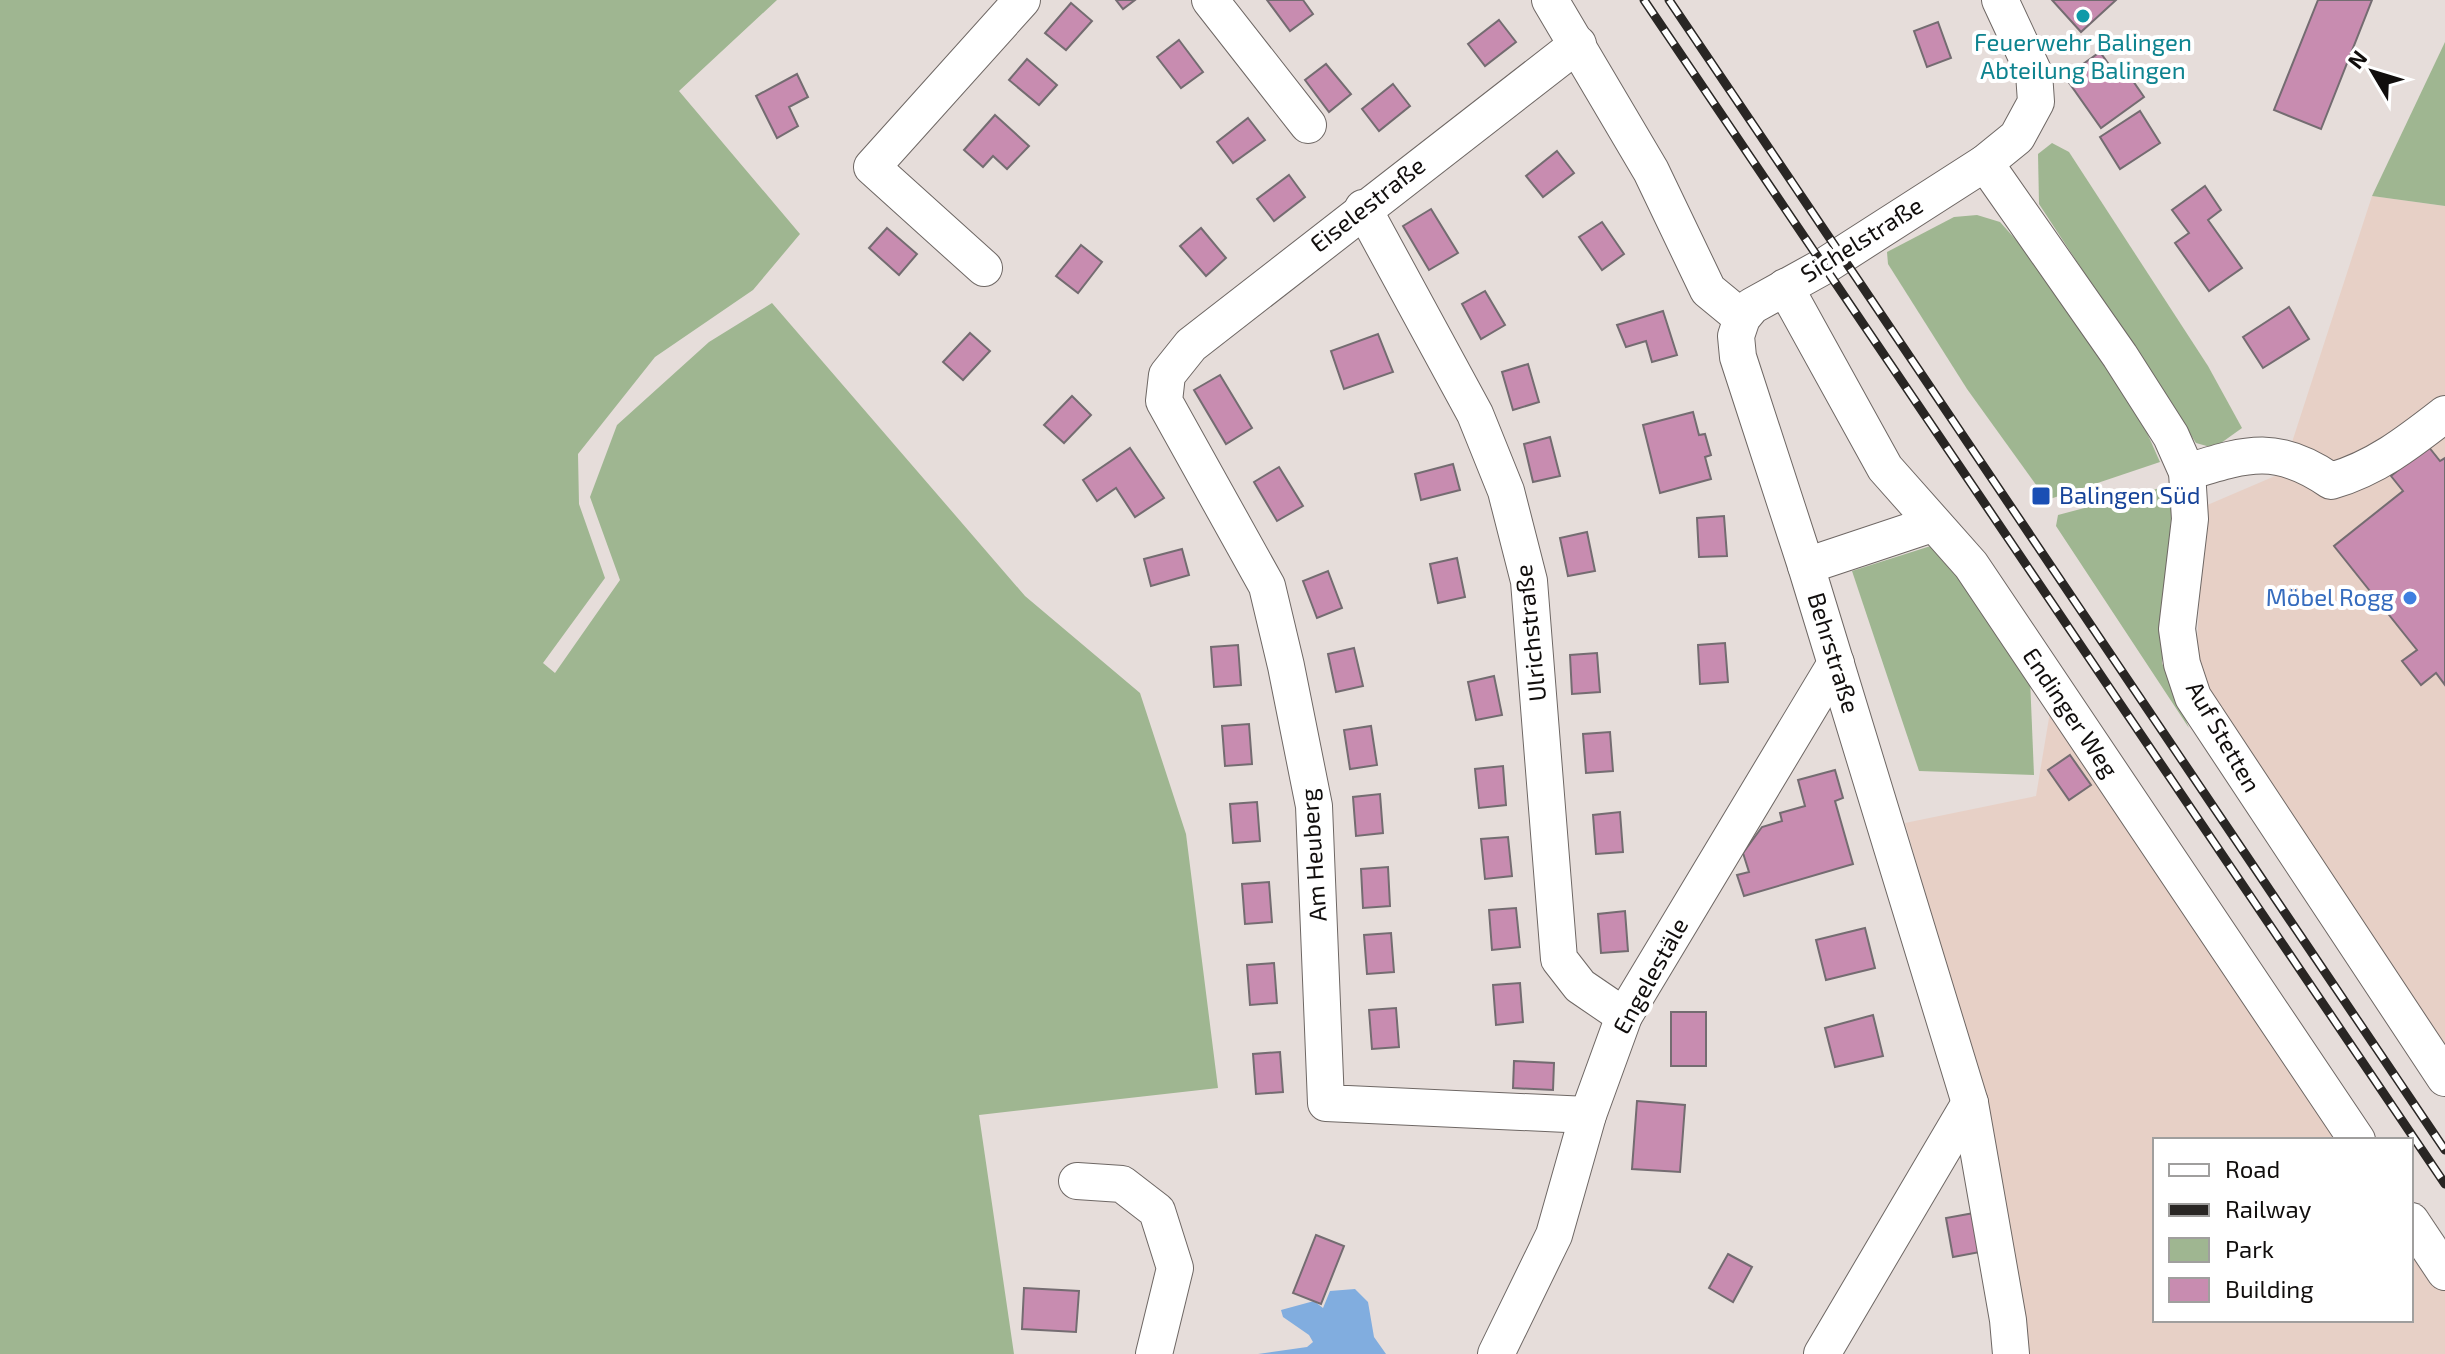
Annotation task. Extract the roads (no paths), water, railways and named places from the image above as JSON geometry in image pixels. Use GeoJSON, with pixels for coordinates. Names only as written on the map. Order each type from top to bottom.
{"type":"FeatureCollection","features":[{"type":"Feature","properties":{"kind":"street"},"geometry":{"type":"LineString","coordinates":[[984,268],[872,167],[1022,0]]}},
{"type":"Feature","properties":{"kind":"street"},"geometry":{"type":"LineString","coordinates":[[1210,0],[1308,125]]}},
{"type":"Feature","properties":{"kind":"street"},"geometry":{"type":"LineString","coordinates":[[1550,0],[1651,171],[1708,290],[1742,318]]}},
{"type":"Feature","properties":{"kind":"street","name":"Sichelstraße"},"geometry":{"type":"LineString","coordinates":[[1742,318],[1752,306],[1985,163],[2017,137],[2036,102],[2034,73],[2000,0]]}},
{"type":"Feature","properties":{"kind":"street","name":"Eiselestraße"},"geometry":{"type":"LineString","coordinates":[[1167,375],[1191,345],[1363,208],[1578,44]]}},
{"type":"Feature","properties":{"kind":"street","name":"Auf Stetten"},"geometry":{"type":"LineString","coordinates":[[1985,163],[2120,356],[2171,436],[2187,472],[2190,519],[2177,629],[2182,664],[2193,697],[2445,1078]]}},
{"type":"Feature","properties":{"kind":"street","name":"Ulrichstraße"},"geometry":{"type":"LineString","coordinates":[[1363,208],[1475,414],[1506,491],[1529,581],[1559,959],[1580,986],[1624,1016]]}},
{"type":"Feature","properties":{"kind":"street","name":"Endinger Weg"},"geometry":{"type":"LineString","coordinates":[[1785,287],[1885,468],[1971,565],[2356,1138]]}},
{"type":"Feature","properties":{"kind":"street","name":"Behrstraße"},"geometry":{"type":"LineString","coordinates":[[1742,318],[1736,336],[1738,357],[1806,566],[1970,1103],[2011,1354]]}},
{"type":"Feature","properties":{"kind":"street","name":"Am Heuberg"},"geometry":{"type":"LineString","coordinates":[[1167,375],[1164,401],[1267,586],[1286,666],[1314,806],[1326,1103],[1588,1115]]}},
{"type":"Feature","properties":{"kind":"street"},"geometry":{"type":"LineString","coordinates":[[2187,472],[2240,456],[2265,453],[2319,472],[2331,481],[2363,472],[2407,444],[2445,414]]}},
{"type":"Feature","properties":{"kind":"street"},"geometry":{"type":"LineString","coordinates":[[1806,566],[1932,524]]}},
{"type":"Feature","properties":{"kind":"street","name":"Engelestäle"},"geometry":{"type":"LineString","coordinates":[[1496,1354],[1554,1235],[1588,1115],[1624,1016],[1836,663]]}},
{"type":"Feature","properties":{"kind":"street"},"geometry":{"type":"LineString","coordinates":[[1822,1354],[1970,1103]]}},
{"type":"Feature","properties":{"kind":"street"},"geometry":{"type":"LineString","coordinates":[[1077,1181],[1122,1184],[1157,1211],[1175,1268],[1154,1354]]}},
{"type":"Feature","properties":{"kind":"street"},"geometry":{"type":"LineString","coordinates":[[2413,1224],[2445,1272]]}},
{"type":"Feature","properties":{"kind":"water"},"geometry":{"type":"Polygon","coordinates":[[[1355,1289],[1368,1302],[1374,1337],[1386,1354],[1258,1354],[1307,1347],[1313,1342],[1309,1335],[1283,1317],[1281,1310],[1314,1301],[1323,1308],[1330,1291],[1355,1289]]]}},
{"type":"Feature","properties":{"kind":"railway"},"geometry":{"type":"LineString","coordinates":[[1644,0],[2445,1184]]}},
{"type":"Feature","properties":{"kind":"railway"},"geometry":{"type":"LineString","coordinates":[[1669,0],[2445,1150]]}},
{"type":"Feature","properties":{"kind":"place","name":"Feuerwehr Balingen Abteilung Balingen"},"geometry":{"type":"Point","coordinates":[2083,16]}},
{"type":"Feature","properties":{"kind":"place","name":"Balingen Süd"},"geometry":{"type":"Point","coordinates":[2041,496]}},
{"type":"Feature","properties":{"kind":"place","name":"Möbel Rogg"},"geometry":{"type":"Point","coordinates":[2410,598]}}]}
